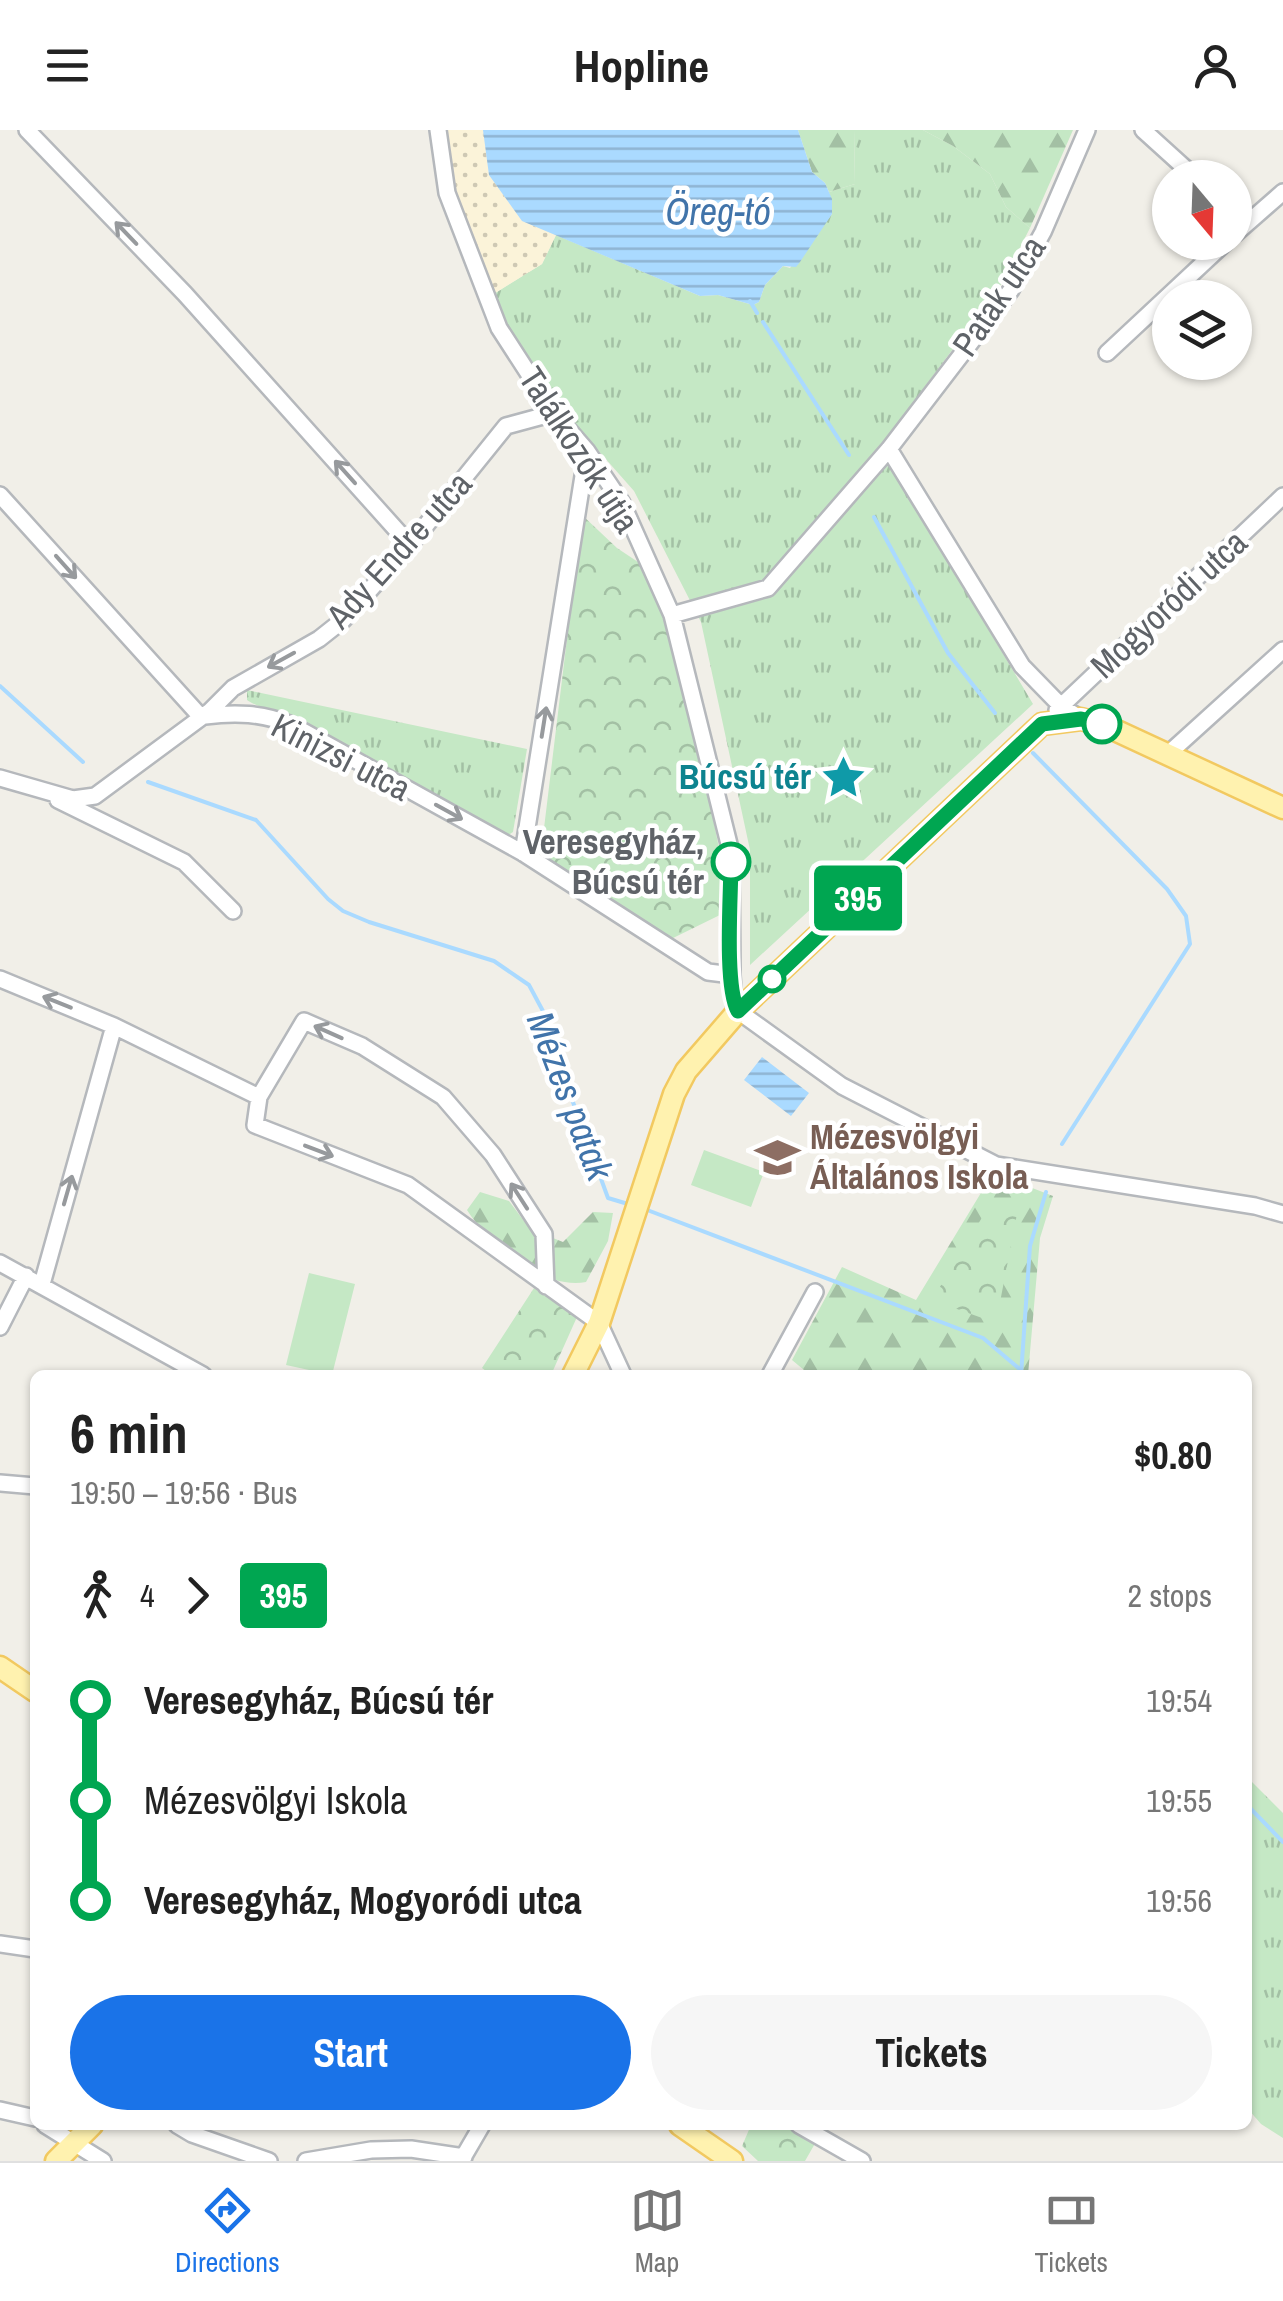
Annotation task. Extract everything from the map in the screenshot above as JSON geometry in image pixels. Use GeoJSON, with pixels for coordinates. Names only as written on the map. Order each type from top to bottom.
{"type":"FeatureCollection","features":[{"type":"Feature","properties":{"kind":"main road"},"geometry":{"type":"LineString","coordinates":[[1042,724],[1081,719],[1104,725],[1283,808]]}},
{"type":"Feature","properties":{"kind":"main road","name":"Mogyoródi utca"},"geometry":{"type":"LineString","coordinates":[[576,1370],[599,1323],[674,1094],[686,1070],[736,1007],[1042,724]]}},
{"type":"Feature","properties":{"kind":"main road"},"geometry":{"type":"LineString","coordinates":[[0,1667],[30,1688]]}},
{"type":"Feature","properties":{"kind":"main road"},"geometry":{"type":"LineString","coordinates":[[56,2161],[87,2130]]}},
{"type":"Feature","properties":{"kind":"main road"},"geometry":{"type":"LineString","coordinates":[[687,2130],[732,2161]]}},
{"type":"Feature","properties":{"kind":"street"},"geometry":{"type":"LineString","coordinates":[[27,130],[186,294],[410,545]]}},
{"type":"Feature","properties":{"kind":"street","name":"Találkozók útja"},"geometry":{"type":"LineString","coordinates":[[438,130],[447,192],[499,328],[554,413],[588,451],[622,504],[672,615],[731,852],[736,1007]]}},
{"type":"Feature","properties":{"kind":"street","name":"Patak utca"},"geometry":{"type":"LineString","coordinates":[[672,615],[768,588],[889,449],[1011,290],[1043,232],[1087,130]]}},
{"type":"Feature","properties":{"kind":"street"},"geometry":{"type":"LineString","coordinates":[[1143,130],[1176,160]]}},
{"type":"Feature","properties":{"kind":"street"},"geometry":{"type":"LineString","coordinates":[[1252,214],[1283,192]]}},
{"type":"Feature","properties":{"kind":"street"},"geometry":{"type":"LineString","coordinates":[[1107,352],[1207,260]]}},
{"type":"Feature","properties":{"kind":"street","name":"Ady Endre utca"},"geometry":{"type":"LineString","coordinates":[[37,788],[73,799],[96,796],[232,688],[318,639],[343,620],[410,545],[506,426],[554,413]]}},
{"type":"Feature","properties":{"kind":"street"},"geometry":{"type":"LineString","coordinates":[[889,449],[1022,666],[1062,706],[1081,719]]}},
{"type":"Feature","properties":{"kind":"street"},"geometry":{"type":"LineString","coordinates":[[523,853],[588,451]]}},
{"type":"Feature","properties":{"kind":"street"},"geometry":{"type":"LineString","coordinates":[[0,495],[201,716]]}},
{"type":"Feature","properties":{"kind":"street","name":"Mogyoródi utca"},"geometry":{"type":"LineString","coordinates":[[1042,724],[1283,496]]}},
{"type":"Feature","properties":{"kind":"street"},"geometry":{"type":"LineString","coordinates":[[1167,755],[1283,650]]}},
{"type":"Feature","properties":{"kind":"street","name":"Kinizsi utca"},"geometry":{"type":"LineString","coordinates":[[201,716],[234,712],[292,725],[523,853],[708,972],[732,975]]}},
{"type":"Feature","properties":{"kind":"street"},"geometry":{"type":"LineString","coordinates":[[0,778],[37,788],[184,862],[233,911]]}},
{"type":"Feature","properties":{"kind":"street"},"geometry":{"type":"LineString","coordinates":[[0,979],[114,1026],[259,1097]]}},
{"type":"Feature","properties":{"kind":"street"},"geometry":{"type":"LineString","coordinates":[[736,1007],[842,1086],[996,1165],[1255,1206],[1283,1214]]}},
{"type":"Feature","properties":{"kind":"street"},"geometry":{"type":"LineString","coordinates":[[546,1286],[544,1234],[493,1154],[443,1097],[362,1046],[304,1021],[259,1097],[255,1125],[408,1185],[546,1286],[599,1323],[621,1370]]}},
{"type":"Feature","properties":{"kind":"street"},"geometry":{"type":"LineString","coordinates":[[42,1284],[114,1026]]}},
{"type":"Feature","properties":{"kind":"street"},"geometry":{"type":"LineString","coordinates":[[0,1263],[194,1370]]}},
{"type":"Feature","properties":{"kind":"street"},"geometry":{"type":"LineString","coordinates":[[0,1327],[26,1276]]}},
{"type":"Feature","properties":{"kind":"street"},"geometry":{"type":"LineString","coordinates":[[773,1370],[815,1292]]}},
{"type":"Feature","properties":{"kind":"street"},"geometry":{"type":"LineString","coordinates":[[0,1482],[30,1485]]}},
{"type":"Feature","properties":{"kind":"street"},"geometry":{"type":"LineString","coordinates":[[0,1944],[30,1947]]}},
{"type":"Feature","properties":{"kind":"street"},"geometry":{"type":"LineString","coordinates":[[0,2110],[30,2117]]}},
{"type":"Feature","properties":{"kind":"street"},"geometry":{"type":"LineString","coordinates":[[53,2130],[103,2161]]}},
{"type":"Feature","properties":{"kind":"street"},"geometry":{"type":"LineString","coordinates":[[185,2130],[269,2161]]}},
{"type":"Feature","properties":{"kind":"street"},"geometry":{"type":"LineString","coordinates":[[306,2161],[371,2150],[411,2150],[463,2159],[479,2130]]}},
{"type":"Feature","properties":{"kind":"street"},"geometry":{"type":"LineString","coordinates":[[808,2130],[862,2161]]}},
{"type":"Feature","properties":{"kind":"green space"},"geometry":{"type":"Polygon","coordinates":[[[798,130],[854,130],[855,184],[829,192],[812,172],[798,130]]]}},
{"type":"Feature","properties":{"kind":"green space"},"geometry":{"type":"Polygon","coordinates":[[[854,130],[923,130],[953,146],[990,174],[1006,207],[1030,228],[1002,283],[880,447],[1033,704],[750,965],[750,850],[701,622],[634,491],[543,388],[492,295],[542,264],[556,235],[700,296],[718,295],[753,305],[759,302],[765,285],[783,266],[790,268],[832,214],[829,192],[855,184],[854,130]]]}},
{"type":"Feature","properties":{"kind":"green space"},"geometry":{"type":"Polygon","coordinates":[[[923,130],[1073,130],[1030,228],[1006,207],[990,174],[953,146],[923,130]]]}},
{"type":"Feature","properties":{"kind":"green space"},"geometry":{"type":"Polygon","coordinates":[[[582,515],[617,548],[641,564],[672,615],[720,853],[722,914],[669,940],[541,853],[582,515]]]}},
{"type":"Feature","properties":{"kind":"green space"},"geometry":{"type":"Polygon","coordinates":[[[247,690],[527,749],[513,832],[505,837],[303,722],[252,703],[247,700],[247,690]]]}},
{"type":"Feature","properties":{"kind":"green space"},"geometry":{"type":"Polygon","coordinates":[[[704,1150],[764,1172],[751,1207],[691,1185],[704,1150]]]}},
{"type":"Feature","properties":{"kind":"green space"},"geometry":{"type":"Polygon","coordinates":[[[993,1173],[1053,1196],[1040,1238],[1028,1370],[804,1370],[792,1360],[842,1267],[916,1300],[993,1173]]]}},
{"type":"Feature","properties":{"kind":"green space"},"geometry":{"type":"Polygon","coordinates":[[[480,1192],[509,1201],[530,1229],[563,1242],[593,1212],[613,1213],[608,1241],[586,1282],[552,1279],[503,1250],[467,1210],[480,1192]]]}},
{"type":"Feature","properties":{"kind":"green space"},"geometry":{"type":"Polygon","coordinates":[[[989,1206],[1017,1214],[996,1323],[932,1300],[989,1206]]]}},
{"type":"Feature","properties":{"kind":"green space"},"geometry":{"type":"Polygon","coordinates":[[[309,1273],[355,1284],[333,1370],[286,1365],[309,1273]]]}},
{"type":"Feature","properties":{"kind":"green space"},"geometry":{"type":"Polygon","coordinates":[[[534,1288],[577,1317],[553,1370],[482,1368],[534,1288]]]}},
{"type":"Feature","properties":{"kind":"green space"},"geometry":{"type":"Polygon","coordinates":[[[1252,1782],[1283,1813],[1283,2138],[1252,2114],[1252,1782]]]}},
{"type":"Feature","properties":{"kind":"green space"},"geometry":{"type":"Polygon","coordinates":[[[749,2130],[798,2130],[817,2140],[805,2161],[758,2161],[742,2146],[749,2130]]]}},
{"type":"Feature","properties":{"kind":"sand"},"geometry":{"type":"Polygon","coordinates":[[[447,130],[483,130],[489,175],[522,221],[556,235],[542,264],[492,295],[457,194],[447,130]]]}},
{"type":"Feature","properties":{"kind":"water","name":"Öreg-tó"},"geometry":{"type":"Polygon","coordinates":[[[483,130],[798,130],[812,172],[825,183],[832,199],[832,214],[796,267],[783,266],[765,285],[759,302],[753,305],[718,295],[700,296],[522,221],[489,175],[483,130]]]}},
{"type":"Feature","properties":{"kind":"water"},"geometry":{"type":"Polygon","coordinates":[[[762,1057],[809,1093],[791,1116],[744,1080],[762,1057]]]}},
{"type":"Feature","properties":{"kind":"waterway"},"geometry":{"type":"LineString","coordinates":[[750,301],[757,313]]}},
{"type":"Feature","properties":{"kind":"waterway"},"geometry":{"type":"LineString","coordinates":[[763,322],[849,455]]}},
{"type":"Feature","properties":{"kind":"waterway"},"geometry":{"type":"LineString","coordinates":[[874,517],[948,653],[995,713]]}},
{"type":"Feature","properties":{"kind":"waterway","name":"Mézes patak"},"geometry":{"type":"LineString","coordinates":[[0,686],[83,762]]}},
{"type":"Feature","properties":{"kind":"waterway"},"geometry":{"type":"LineString","coordinates":[[1033,753],[1167,889],[1186,916],[1190,944],[1062,1144]]}},
{"type":"Feature","properties":{"kind":"waterway","name":"Mézes patak"},"geometry":{"type":"LineString","coordinates":[[148,782],[256,820],[343,911],[494,961],[529,985],[544,1013],[608,1198],[628,1204]]}},
{"type":"Feature","properties":{"kind":"waterway"},"geometry":{"type":"LineString","coordinates":[[1021,1370],[1030,1246],[1046,1192]]}},
{"type":"Feature","properties":{"kind":"waterway","name":"Mézes patak"},"geometry":{"type":"LineString","coordinates":[[642,1208],[983,1338],[1021,1370]]}},
{"type":"Feature","properties":{"kind":"waterway"},"geometry":{"type":"LineString","coordinates":[[1252,1810],[1283,1842]]}},
{"type":"Feature","properties":{"kind":"bus line","name":"395"},"geometry":{"type":"LineString","coordinates":[[731,862],[732,975],[738,1011],[1042,724],[1081,719],[1102,724]]}},
{"type":"Feature","properties":{"kind":"place","name":"Búcsú tér"},"geometry":{"type":"Point","coordinates":[844,777]}},
{"type":"Feature","properties":{"kind":"place","name":"Veresegyház, Búcsú tér"},"geometry":{"type":"Point","coordinates":[731,862]}},
{"type":"Feature","properties":{"kind":"place","name":"Mézesvölgyi Általános Iskola"},"geometry":{"type":"Point","coordinates":[777,1157]}}]}
